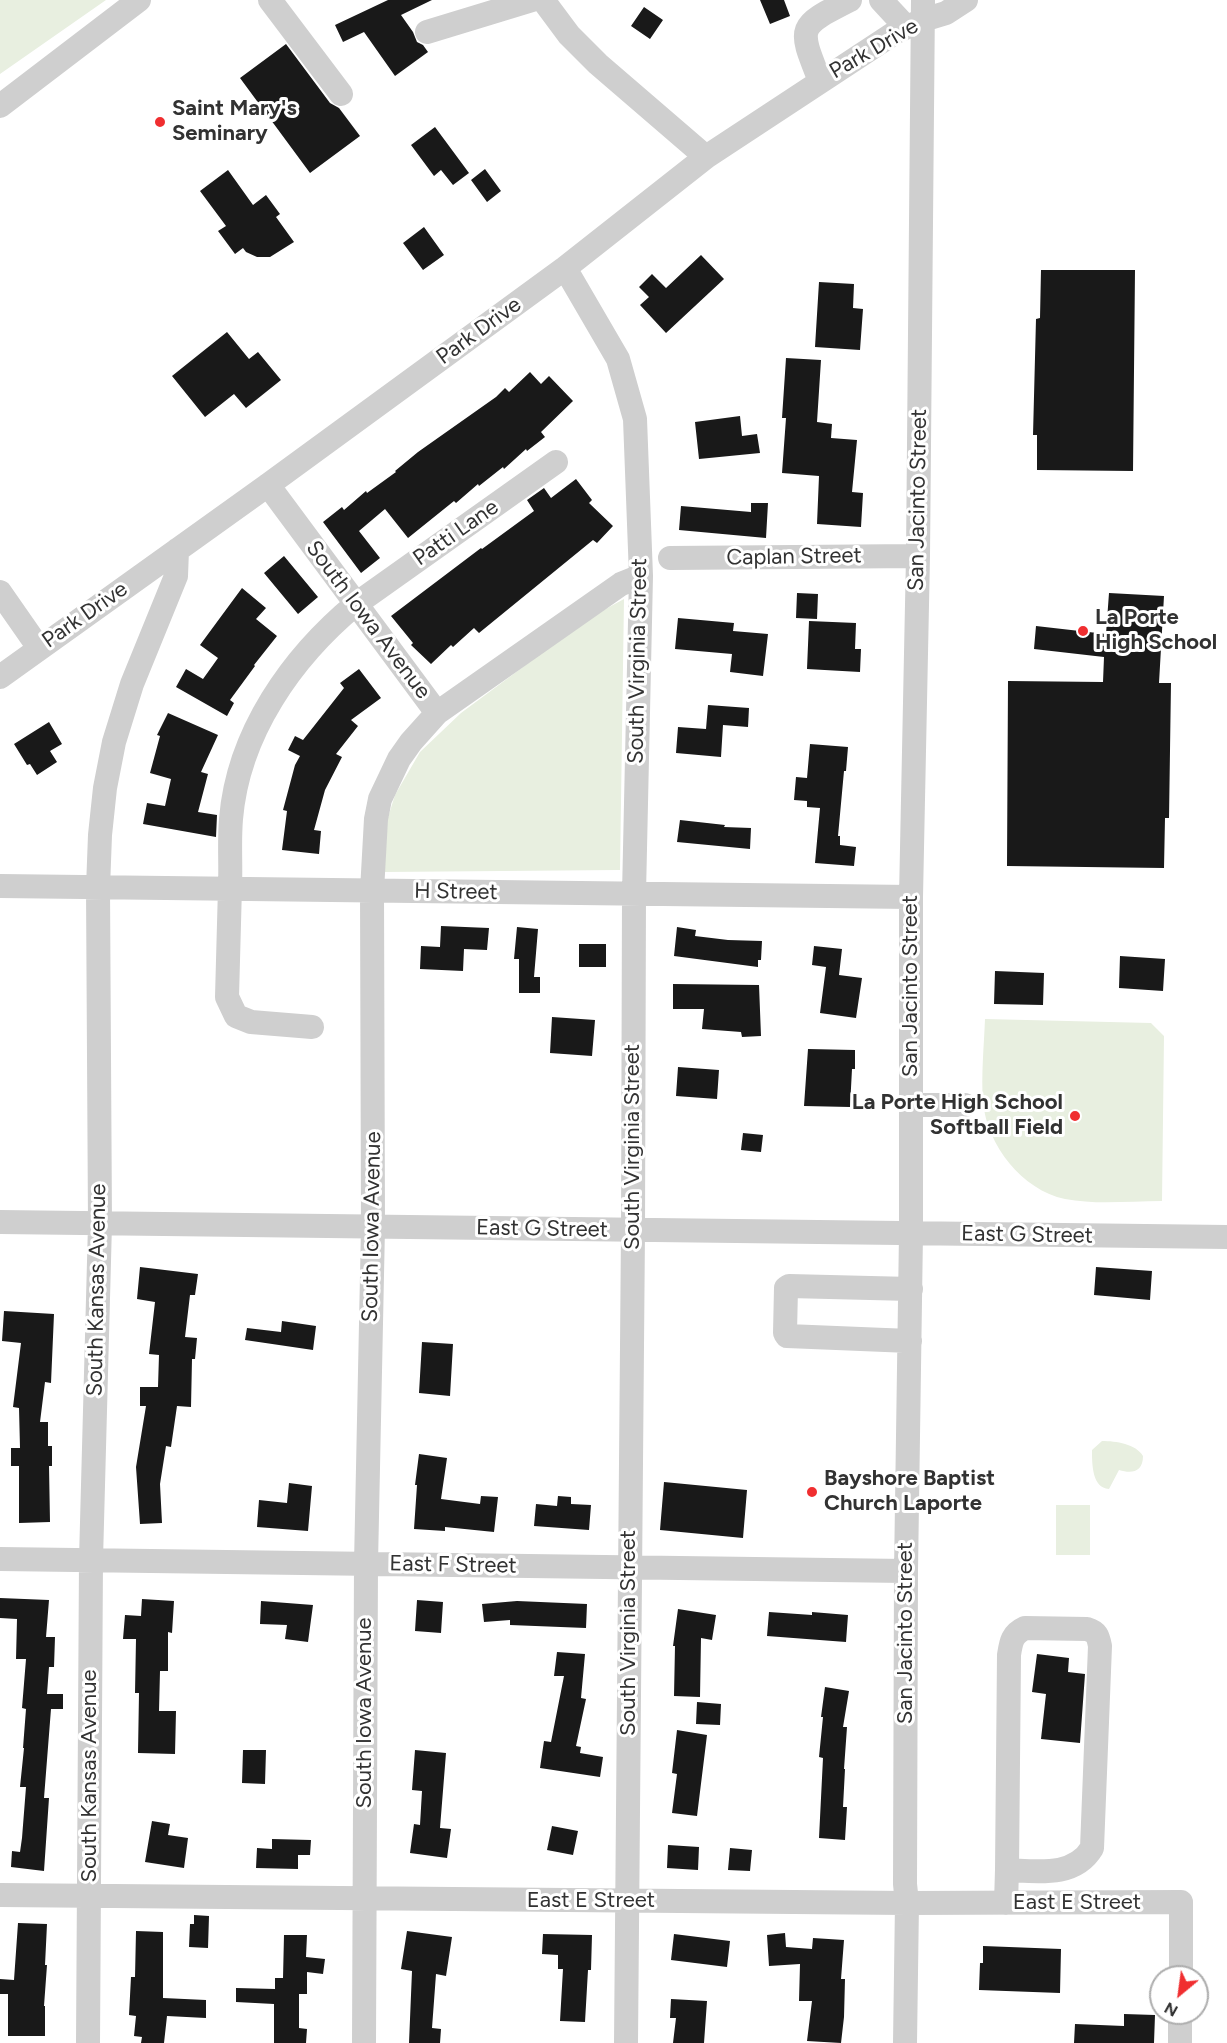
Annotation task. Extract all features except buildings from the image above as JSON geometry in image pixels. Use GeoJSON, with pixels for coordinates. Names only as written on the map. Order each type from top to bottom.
{"type":"FeatureCollection","features":[{"type":"Feature","properties":{"kind":"street"},"geometry":{"type":"LineString","coordinates":[[0,106],[139,0]]}},
{"type":"Feature","properties":{"kind":"street"},"geometry":{"type":"LineString","coordinates":[[270,0],[340,94]]}},
{"type":"Feature","properties":{"kind":"street"},"geometry":{"type":"LineString","coordinates":[[427,32],[532,0]]}},
{"type":"Feature","properties":{"kind":"street"},"geometry":{"type":"LineString","coordinates":[[543,0],[569,35],[598,64],[706,157]]}},
{"type":"Feature","properties":{"kind":"street"},"geometry":{"type":"LineString","coordinates":[[820,81],[807,48],[805,36],[807,27],[818,16],[850,0]]}},
{"type":"Feature","properties":{"kind":"street"},"geometry":{"type":"LineString","coordinates":[[880,0],[917,16]]}},
{"type":"Feature","properties":{"kind":"street","name":"Park Drive"},"geometry":{"type":"LineString","coordinates":[[0,677],[565,268],[706,157],[917,16],[946,13],[966,0]]}},
{"type":"Feature","properties":{"kind":"street","name":"San Jacinto Street"},"geometry":{"type":"LineString","coordinates":[[905,2043],[911,897],[918,556],[917,16]]}},
{"type":"Feature","properties":{"kind":"street","name":"South Virginia Street"},"geometry":{"type":"LineString","coordinates":[[565,268],[618,359],[636,419],[641,576],[634,894],[626,2043]]}},
{"type":"Feature","properties":{"kind":"street","name":"Patti Lane"},"geometry":{"type":"LineString","coordinates":[[312,1027],[251,1022],[236,1016],[227,997],[231,818],[240,771],[254,733],[274,694],[333,623],[356,604],[556,462]]}},
{"type":"Feature","properties":{"kind":"street","name":"South Iowa Avenue"},"geometry":{"type":"LineString","coordinates":[[268,485],[437,713],[399,759],[380,799],[376,819],[372,891],[373,1227],[366,1564],[364,2043]]}},
{"type":"Feature","properties":{"kind":"street","name":"South Kansas Avenue"},"geometry":{"type":"LineString","coordinates":[[88,2043],[91,1560],[100,1224],[98,888],[100,835],[105,788],[114,742],[132,684],[176,576],[177,550]]}},
{"type":"Feature","properties":{"kind":"street","name":"Caplan Street"},"geometry":{"type":"LineString","coordinates":[[670,558],[918,556]]}},
{"type":"Feature","properties":{"kind":"street"},"geometry":{"type":"LineString","coordinates":[[437,713],[621,584],[641,576]]}},
{"type":"Feature","properties":{"kind":"street"},"geometry":{"type":"LineString","coordinates":[[0,592],[39,648]]}},
{"type":"Feature","properties":{"kind":"street","name":"H Street"},"geometry":{"type":"LineString","coordinates":[[0,886],[911,897]]}},
{"type":"Feature","properties":{"kind":"street"},"geometry":{"type":"LineString","coordinates":[[911,1105],[964,1105]]}},
{"type":"Feature","properties":{"kind":"street","name":"East G Street"},"geometry":{"type":"LineString","coordinates":[[0,1222],[1227,1237]]}},
{"type":"Feature","properties":{"kind":"street"},"geometry":{"type":"LineString","coordinates":[[910,1289],[789,1286],[786,1288],[785,1334],[787,1336],[910,1341]]}},
{"type":"Feature","properties":{"kind":"street","name":"East F Street"},"geometry":{"type":"LineString","coordinates":[[0,1559],[906,1570]]}},
{"type":"Feature","properties":{"kind":"street"},"geometry":{"type":"LineString","coordinates":[[1006,1903],[1009,1655],[1013,1637],[1017,1632],[1025,1629],[1094,1631],[1099,1636],[1100,1646],[1092,1848],[1087,1857],[1059,1871],[1007,1870]]}},
{"type":"Feature","properties":{"kind":"street","name":"East E Street"},"geometry":{"type":"LineString","coordinates":[[0,1895],[907,1904],[1181,1902],[1180,1965]]}},
{"type":"Feature","properties":{"kind":"street"},"geometry":{"type":"LineString","coordinates":[[1180,2025],[1180,2043]]}},
{"type":"Feature","properties":{"kind":"green space"},"geometry":{"type":"Polygon","coordinates":[[[0,0],[106,0],[0,74],[0,0]]]}},
{"type":"Feature","properties":{"kind":"green space"},"geometry":{"type":"Polygon","coordinates":[[[624,599],[620,870],[385,872],[384,830],[395,795],[420,752],[461,713],[589,618],[624,599]]]}},
{"type":"Feature","properties":{"kind":"green space","name":"La Porte High School Softball Field"},"geometry":{"type":"Polygon","coordinates":[[[985,1019],[1151,1023],[1164,1036],[1162,1201],[1101,1202],[1065,1199],[1049,1194],[1021,1176],[999,1149],[986,1118],[982,1081],[985,1019]]]}},
{"type":"Feature","properties":{"kind":"green space"},"geometry":{"type":"Polygon","coordinates":[[[1102,1441],[1131,1446],[1143,1456],[1139,1469],[1132,1472],[1119,1470],[1109,1489],[1099,1484],[1093,1468],[1092,1450],[1102,1441]]]}},
{"type":"Feature","properties":{"kind":"green space"},"geometry":{"type":"Polygon","coordinates":[[[1056,1505],[1090,1505],[1090,1555],[1056,1555],[1056,1505]]]}},
{"type":"Feature","properties":{"kind":"place","name":"Saint Mary's Seminary"},"geometry":{"type":"Point","coordinates":[160,122]}},
{"type":"Feature","properties":{"kind":"place","name":"La Porte High School"},"geometry":{"type":"Point","coordinates":[1083,631]}},
{"type":"Feature","properties":{"kind":"place","name":"La Porte High School Softball Field"},"geometry":{"type":"Point","coordinates":[1075,1116]}},
{"type":"Feature","properties":{"kind":"place","name":"Bayshore Baptist Church Laporte"},"geometry":{"type":"Point","coordinates":[812,1492]}}]}
